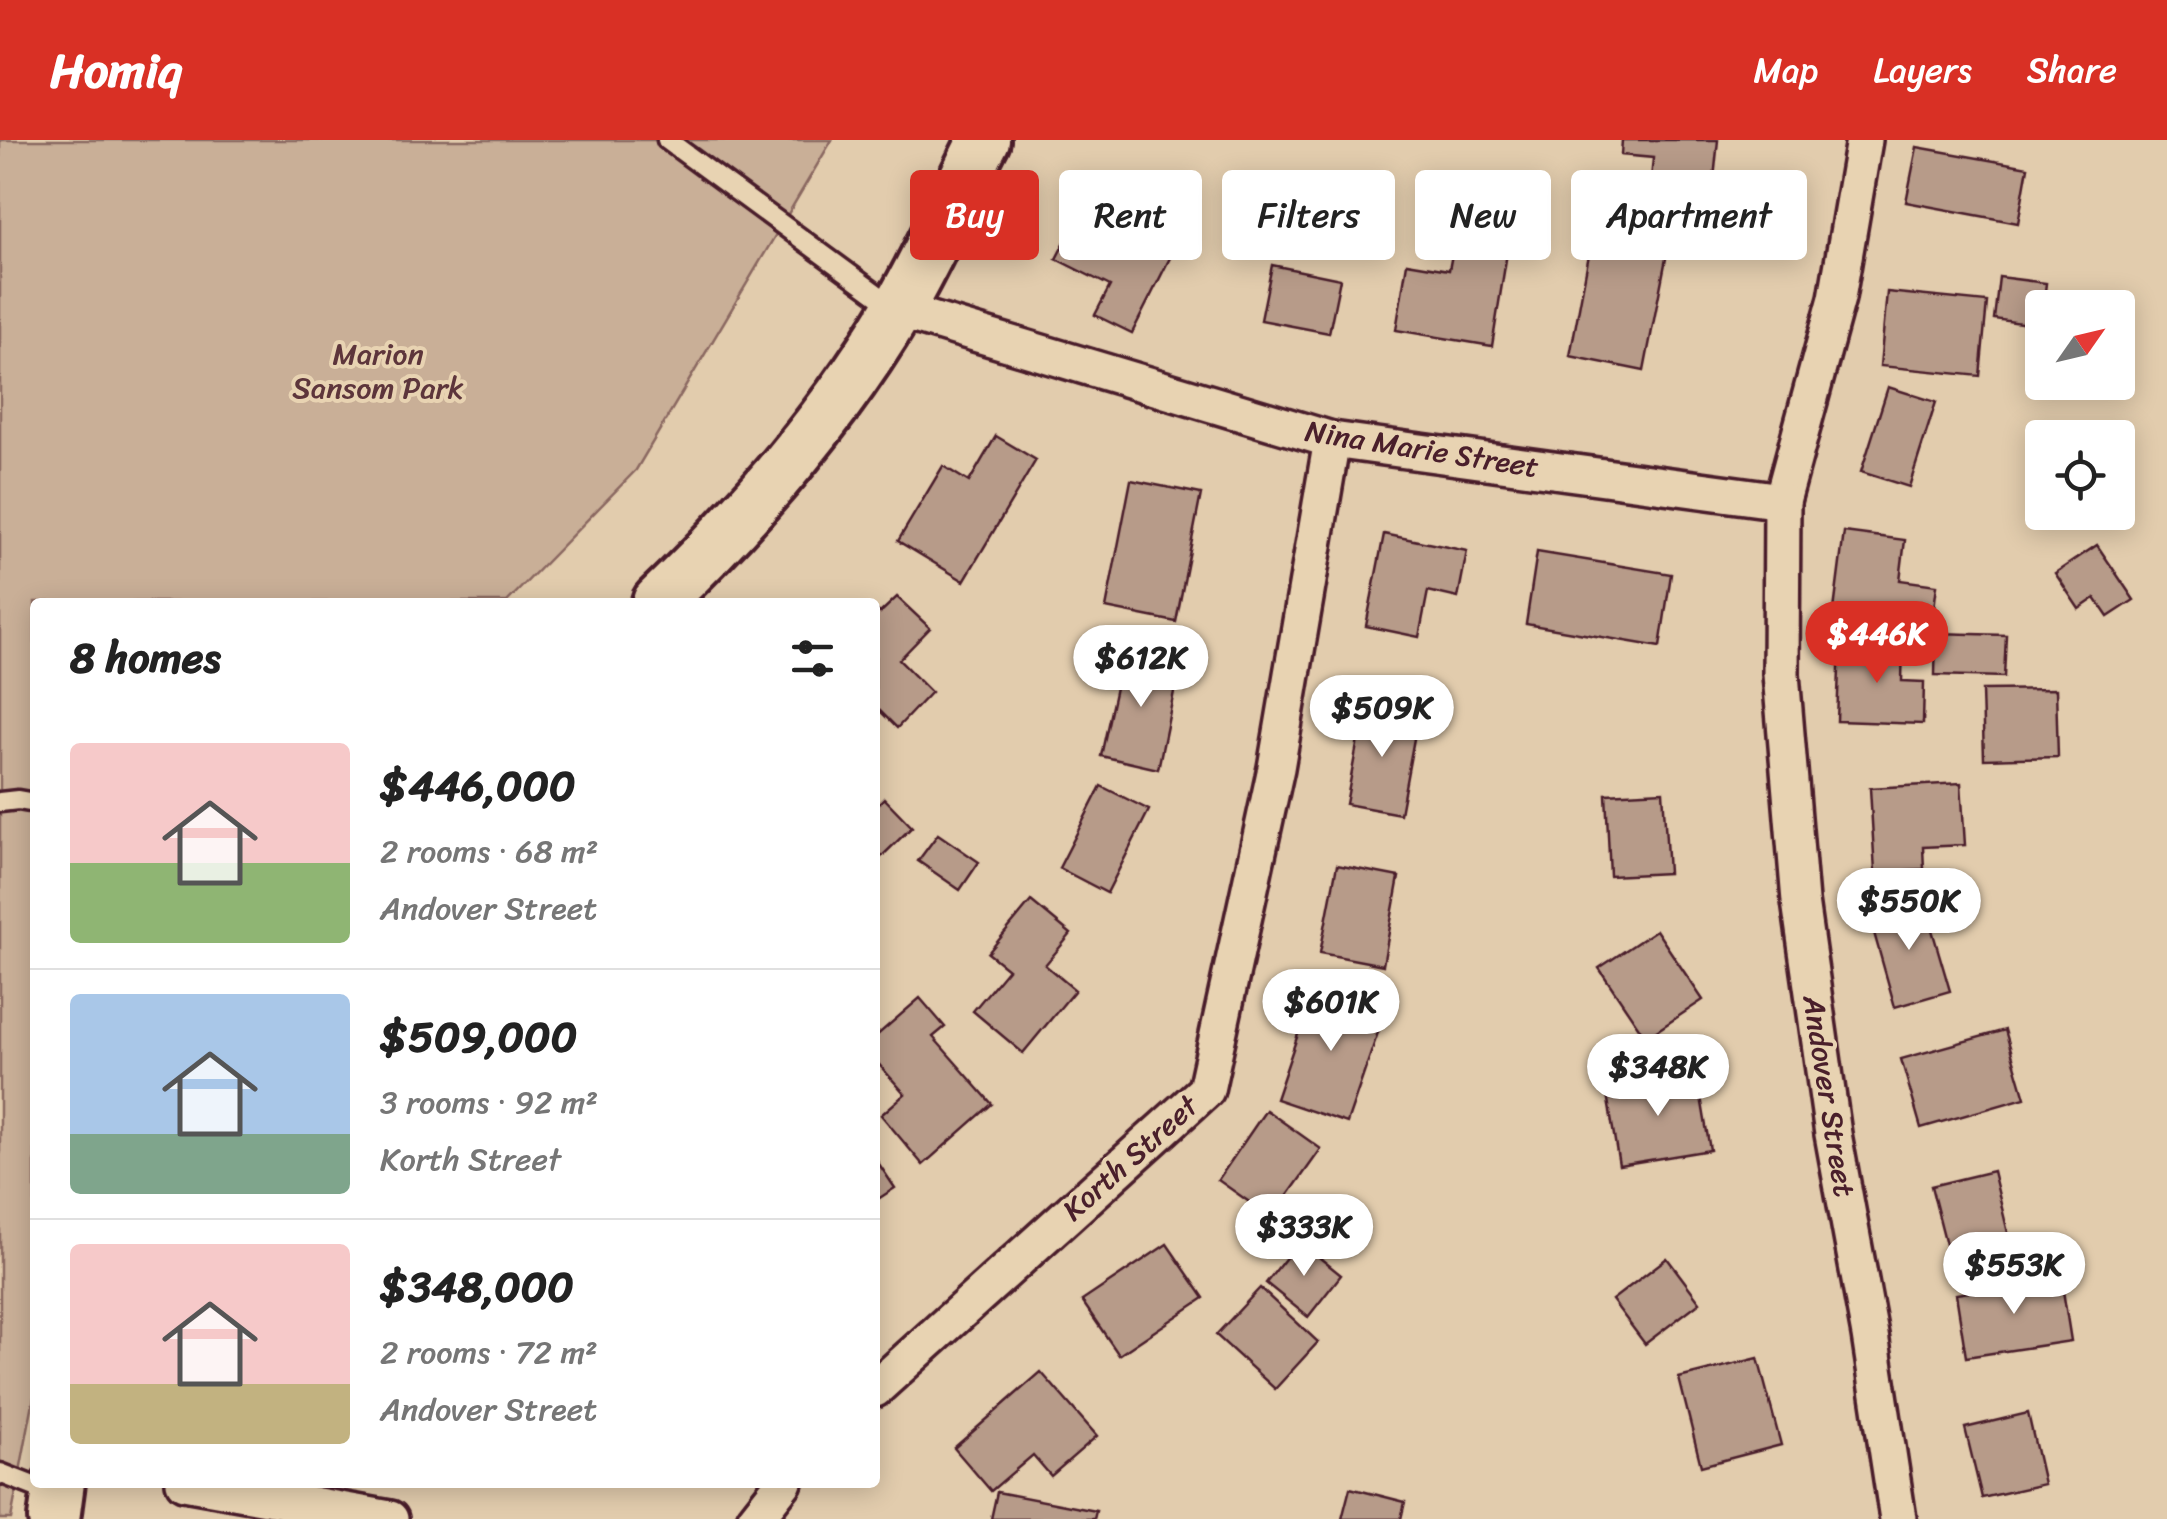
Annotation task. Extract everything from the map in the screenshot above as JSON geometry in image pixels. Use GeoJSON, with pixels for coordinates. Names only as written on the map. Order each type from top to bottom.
{"type":"FeatureCollection","features":[{"type":"Feature","properties":{"kind":"street"},"geometry":{"type":"LineString","coordinates":[[662,598],[797,457],[898,310],[984,140]]}},
{"type":"Feature","properties":{"kind":"street","name":"Andover Street"},"geometry":{"type":"LineString","coordinates":[[1864,140],[1837,298],[1782,501],[1780,674],[1800,902],[1832,1134],[1870,1336],[1898,1519]]}},
{"type":"Feature","properties":{"kind":"street","name":"Nina Marie Street"},"geometry":{"type":"LineString","coordinates":[[898,310],[1332,440],[1782,501]]}},
{"type":"Feature","properties":{"kind":"street","name":"Korth Street"},"geometry":{"type":"LineString","coordinates":[[880,1384],[1206,1090],[1276,768],[1332,440]]}},
{"type":"Feature","properties":{"kind":"street"},"geometry":{"type":"LineString","coordinates":[[217,1488],[390,1519]]}},
{"type":"Feature","properties":{"kind":"street"},"geometry":{"type":"LineString","coordinates":[[756,1519],[779,1488]]}},
{"type":"Feature","properties":{"kind":"lane"},"geometry":{"type":"LineString","coordinates":[[666,140],[898,310]]}},
{"type":"Feature","properties":{"kind":"lane"},"geometry":{"type":"LineString","coordinates":[[0,802],[30,802]]}},
{"type":"Feature","properties":{"kind":"lane"},"geometry":{"type":"LineString","coordinates":[[0,1473],[30,1487]]}},
{"type":"Feature","properties":{"kind":"lane"},"geometry":{"type":"LineString","coordinates":[[32,1488],[56,1499]]}},
{"type":"Feature","properties":{"kind":"green space","name":"Marion Sansom Park"},"geometry":{"type":"Polygon","coordinates":[[[0,140],[832,140],[636,470],[511,598],[30,598],[30,1418],[11,1519],[0,1519],[0,140]]]}},
{"type":"Feature","properties":{"kind":"building"},"geometry":{"type":"Polygon","coordinates":[[[1622,140],[1718,140],[1715,170],[1652,170],[1653,158],[1621,155],[1622,140]]]}},
{"type":"Feature","properties":{"kind":"building"},"geometry":{"type":"Polygon","coordinates":[[[1917,147],[2028,167],[2018,223],[1906,202],[1917,147]]]}},
{"type":"Feature","properties":{"kind":"building"},"geometry":{"type":"Polygon","coordinates":[[[1059,253],[1059,260],[1169,260],[1132,333],[1095,315],[1110,286],[1056,259],[1059,253]]]}},
{"type":"Feature","properties":{"kind":"building"},"geometry":{"type":"Polygon","coordinates":[[[1451,260],[1506,260],[1492,346],[1396,330],[1407,263],[1449,270],[1451,260]]]}},
{"type":"Feature","properties":{"kind":"building"},"geometry":{"type":"Polygon","coordinates":[[[1588,260],[1666,260],[1644,371],[1570,356],[1588,260]]]}},
{"type":"Feature","properties":{"kind":"building"},"geometry":{"type":"Polygon","coordinates":[[[1272,265],[1340,279],[1329,333],[1261,320],[1272,265]]]}},
{"type":"Feature","properties":{"kind":"building"},"geometry":{"type":"Polygon","coordinates":[[[1999,277],[2046,283],[2045,290],[2025,290],[2025,324],[1994,319],[1999,277]]]}},
{"type":"Feature","properties":{"kind":"building"},"geometry":{"type":"Polygon","coordinates":[[[1887,292],[1987,302],[1980,376],[1880,366],[1887,292]]]}},
{"type":"Feature","properties":{"kind":"building"},"geometry":{"type":"Polygon","coordinates":[[[1888,387],[1936,402],[1909,487],[1861,472],[1888,387]]]}},
{"type":"Feature","properties":{"kind":"building"},"geometry":{"type":"Polygon","coordinates":[[[996,436],[1036,460],[964,581],[898,541],[943,466],[969,482],[996,436]]]}},
{"type":"Feature","properties":{"kind":"building"},"geometry":{"type":"Polygon","coordinates":[[[1131,480],[1201,494],[1176,622],[1106,608],[1131,480]]]}},
{"type":"Feature","properties":{"kind":"building"},"geometry":{"type":"Polygon","coordinates":[[[1844,532],[1905,540],[1900,580],[1937,585],[1932,624],[1834,610],[1844,532]]]}},
{"type":"Feature","properties":{"kind":"building"},"geometry":{"type":"Polygon","coordinates":[[[1384,534],[1467,551],[1458,598],[1428,591],[1419,637],[1366,626],[1384,534]]]}},
{"type":"Feature","properties":{"kind":"building"},"geometry":{"type":"Polygon","coordinates":[[[2097,545],[2134,600],[2108,617],[2095,598],[2079,609],[2055,573],[2097,545]]]}},
{"type":"Feature","properties":{"kind":"building"},"geometry":{"type":"Polygon","coordinates":[[[1537,552],[1671,574],[1660,647],[1526,624],[1537,552]]]}},
{"type":"Feature","properties":{"kind":"building"},"geometry":{"type":"Polygon","coordinates":[[[897,597],[930,628],[899,660],[931,692],[897,728],[880,711],[880,613],[897,597]]]}},
{"type":"Feature","properties":{"kind":"building"},"geometry":{"type":"Polygon","coordinates":[[[1936,633],[2006,635],[2004,677],[1935,675],[1936,633]]]}},
{"type":"Feature","properties":{"kind":"building"},"geometry":{"type":"Polygon","coordinates":[[[1840,643],[1903,645],[1902,681],[1924,682],[1923,724],[1837,721],[1840,643]]]}},
{"type":"Feature","properties":{"kind":"building"},"geometry":{"type":"Polygon","coordinates":[[[1124,651],[1180,663],[1158,769],[1101,756],[1124,651]]]}},
{"type":"Feature","properties":{"kind":"building"},"geometry":{"type":"Polygon","coordinates":[[[2056,689],[2058,757],[1984,759],[1982,690],[2056,689]]]}},
{"type":"Feature","properties":{"kind":"building"},"geometry":{"type":"Polygon","coordinates":[[[1364,707],[1418,717],[1400,814],[1346,804],[1364,707]]]}},
{"type":"Feature","properties":{"kind":"building"},"geometry":{"type":"Polygon","coordinates":[[[1961,783],[1965,845],[1923,847],[1924,869],[1875,872],[1870,788],[1961,783]]]}},
{"type":"Feature","properties":{"kind":"building"},"geometry":{"type":"Polygon","coordinates":[[[1101,786],[1149,810],[1107,893],[1059,868],[1101,786]]]}},
{"type":"Feature","properties":{"kind":"building"},"geometry":{"type":"Polygon","coordinates":[[[1663,791],[1668,873],[1610,876],[1606,794],[1663,791]]]}},
{"type":"Feature","properties":{"kind":"building"},"geometry":{"type":"Polygon","coordinates":[[[884,798],[912,827],[880,858],[880,802],[884,798]]]}},
{"type":"Feature","properties":{"kind":"building"},"geometry":{"type":"Polygon","coordinates":[[[938,834],[979,862],[960,890],[918,861],[938,834]]]}},
{"type":"Feature","properties":{"kind":"building"},"geometry":{"type":"Polygon","coordinates":[[[1337,865],[1399,877],[1383,965],[1320,953],[1337,865]]]}},
{"type":"Feature","properties":{"kind":"building"},"geometry":{"type":"Polygon","coordinates":[[[1923,899],[1950,991],[1895,1007],[1869,915],[1923,899]]]}},
{"type":"Feature","properties":{"kind":"building"},"geometry":{"type":"Polygon","coordinates":[[[1031,901],[1071,934],[1045,965],[1075,990],[1023,1053],[973,1011],[1008,969],[988,953],[1031,901]]]}},
{"type":"Feature","properties":{"kind":"building"},"geometry":{"type":"Polygon","coordinates":[[[1656,930],[1703,1000],[1646,1038],[1599,968],[1656,930]]]}},
{"type":"Feature","properties":{"kind":"building"},"geometry":{"type":"Polygon","coordinates":[[[1315,984],[1386,1009],[1347,1123],[1276,1099],[1315,984]]]}},
{"type":"Feature","properties":{"kind":"building"},"geometry":{"type":"Polygon","coordinates":[[[920,998],[945,1027],[933,1037],[992,1104],[923,1165],[881,1115],[905,1094],[880,1066],[880,1033],[920,998]]]}},
{"type":"Feature","properties":{"kind":"building"},"geometry":{"type":"Polygon","coordinates":[[[2005,1030],[2025,1098],[1921,1128],[1901,1059],[2005,1030]]]}},
{"type":"Feature","properties":{"kind":"building"},"geometry":{"type":"Polygon","coordinates":[[[1697,1073],[1710,1150],[1619,1165],[1606,1088],[1697,1073]]]}},
{"type":"Feature","properties":{"kind":"building"},"geometry":{"type":"Polygon","coordinates":[[[1266,1110],[1321,1149],[1272,1218],[1218,1180],[1266,1110]]]}},
{"type":"Feature","properties":{"kind":"building"},"geometry":{"type":"Polygon","coordinates":[[[880,1166],[895,1188],[880,1198],[880,1166]]]}},
{"type":"Feature","properties":{"kind":"building"},"geometry":{"type":"Polygon","coordinates":[[[1993,1171],[2010,1241],[1949,1256],[1931,1186],[1993,1171]]]}},
{"type":"Feature","properties":{"kind":"building"},"geometry":{"type":"Polygon","coordinates":[[[1299,1241],[1341,1275],[1308,1317],[1266,1283],[1299,1241]]]}},
{"type":"Feature","properties":{"kind":"building"},"geometry":{"type":"Polygon","coordinates":[[[1167,1244],[1204,1298],[1119,1355],[1082,1301],[1167,1244]]]}},
{"type":"Feature","properties":{"kind":"building"},"geometry":{"type":"Polygon","coordinates":[[[1667,1258],[1700,1302],[1645,1344],[1612,1300],[1667,1258]]]}},
{"type":"Feature","properties":{"kind":"building"},"geometry":{"type":"Polygon","coordinates":[[[2061,1278],[2071,1341],[1966,1357],[1956,1294],[2061,1278]]]}},
{"type":"Feature","properties":{"kind":"building"},"geometry":{"type":"Polygon","coordinates":[[[1260,1288],[1318,1342],[1275,1389],[1216,1335],[1260,1288]]]}},
{"type":"Feature","properties":{"kind":"building"},"geometry":{"type":"Polygon","coordinates":[[[1758,1358],[1781,1445],[1701,1466],[1679,1378],[1758,1358]]]}},
{"type":"Feature","properties":{"kind":"building"},"geometry":{"type":"Polygon","coordinates":[[[1041,1372],[1097,1436],[1051,1476],[1033,1455],[991,1491],[954,1448],[1041,1372]]]}},
{"type":"Feature","properties":{"kind":"building"},"geometry":{"type":"Polygon","coordinates":[[[2028,1413],[2044,1484],[1982,1498],[1965,1428],[2028,1413]]]}},
{"type":"Feature","properties":{"kind":"building"},"geometry":{"type":"Polygon","coordinates":[[[1350,1488],[1405,1502],[1401,1519],[1342,1519],[1350,1488]]]}},
{"type":"Feature","properties":{"kind":"building"},"geometry":{"type":"Polygon","coordinates":[[[997,1492],[1096,1511],[1094,1519],[991,1519],[997,1492]]]}}]}
